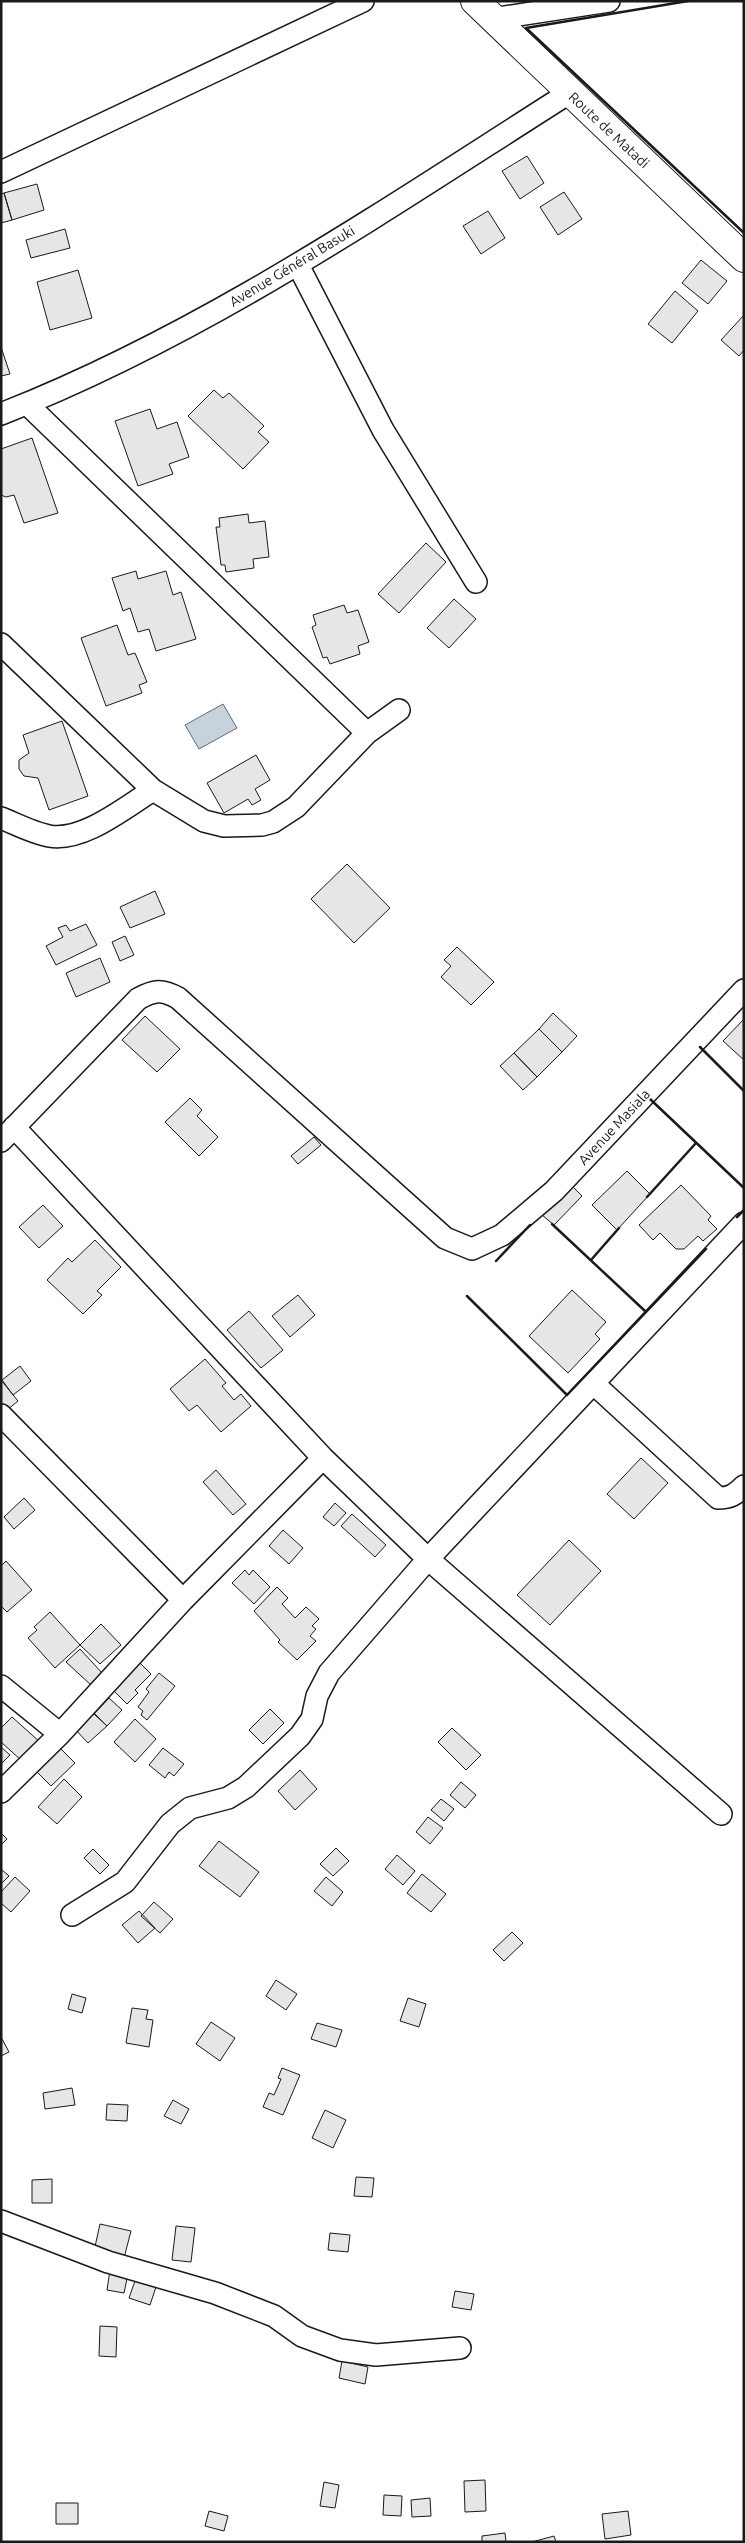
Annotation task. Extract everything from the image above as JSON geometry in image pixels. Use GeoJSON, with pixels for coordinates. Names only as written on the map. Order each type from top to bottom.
{"type":"FeatureCollection","features":[{"type":"Feature","properties":{"kind":"main road","name":"Route de Matadi"},"geometry":{"type":"LineString","coordinates":[[484,10],[744,258]]}},
{"type":"Feature","properties":{"kind":"street"},"geometry":{"type":"LineString","coordinates":[[1,172],[363,1]]}},
{"type":"Feature","properties":{"kind":"street"},"geometry":{"type":"LineString","coordinates":[[484,10],[609,1]]}},
{"type":"Feature","properties":{"kind":"street","name":"Avenue Général Basuki"},"geometry":{"type":"LineString","coordinates":[[1,414],[27,404],[152,345],[298,265],[569,93]]}},
{"type":"Feature","properties":{"kind":"street"},"geometry":{"type":"LineString","coordinates":[[298,265],[383,430],[476,582]]}},
{"type":"Feature","properties":{"kind":"street"},"geometry":{"type":"LineString","coordinates":[[27,404],[367,733]]}},
{"type":"Feature","properties":{"kind":"street"},"geometry":{"type":"LineString","coordinates":[[1,644],[153,790],[204,821],[224,826],[262,825],[279,819],[296,807],[367,733],[399,710]]}},
{"type":"Feature","properties":{"kind":"street"},"geometry":{"type":"LineString","coordinates":[[1,818],[47,836],[61,837],[79,834],[153,790]]}},
{"type":"Feature","properties":{"kind":"street","name":"Avenue Masiala"},"geometry":{"type":"LineString","coordinates":[[7,1134],[138,999],[153,991],[167,991],[178,998],[445,1238],[472,1249],[502,1235],[554,1191],[744,990]]}},
{"type":"Feature","properties":{"kind":"street"},"geometry":{"type":"LineString","coordinates":[[7,1134],[323,1458],[428,1559],[721,1814]]}},
{"type":"Feature","properties":{"kind":"street"},"geometry":{"type":"LineString","coordinates":[[72,1915],[125,1882],[170,1824],[190,1808],[228,1798],[246,1787],[288,1749],[312,1720],[317,1696],[329,1672],[428,1559],[744,1223]]}},
{"type":"Feature","properties":{"kind":"street"},"geometry":{"type":"LineString","coordinates":[[594,1384],[718,1498],[727,1498],[744,1486]]}},
{"type":"Feature","properties":{"kind":"street"},"geometry":{"type":"LineString","coordinates":[[1,1415],[183,1600]]}},
{"type":"Feature","properties":{"kind":"street"},"geometry":{"type":"LineString","coordinates":[[1,1792],[60,1734],[183,1600],[323,1458]]}},
{"type":"Feature","properties":{"kind":"street"},"geometry":{"type":"LineString","coordinates":[[1,1686],[60,1734]]}},
{"type":"Feature","properties":{"kind":"street"},"geometry":{"type":"LineString","coordinates":[[1,2221],[108,2262],[215,2293],[274,2316],[302,2336],[340,2350],[376,2355],[460,2348]]}},
{"type":"Feature","properties":{"kind":"shaded area"},"geometry":{"type":"Polygon","coordinates":[[[223,704],[237,728],[199,749],[185,725],[223,704]]]}},
{"type":"Feature","properties":{"kind":"building"},"geometry":{"type":"Polygon","coordinates":[[[527,156],[544,183],[520,199],[502,171],[527,156]]]}},
{"type":"Feature","properties":{"kind":"building"},"geometry":{"type":"Polygon","coordinates":[[[37,184],[44,210],[12,220],[4,193],[37,184]]]}},
{"type":"Feature","properties":{"kind":"building"},"geometry":{"type":"Polygon","coordinates":[[[564,192],[582,219],[558,235],[540,207],[564,192]]]}},
{"type":"Feature","properties":{"kind":"building"},"geometry":{"type":"Polygon","coordinates":[[[4,193],[12,220],[1,223],[1,194],[4,193]]]}},
{"type":"Feature","properties":{"kind":"building"},"geometry":{"type":"Polygon","coordinates":[[[488,211],[505,238],[481,254],[463,226],[488,211]]]}},
{"type":"Feature","properties":{"kind":"building"},"geometry":{"type":"Polygon","coordinates":[[[65,229],[70,248],[31,258],[26,240],[65,229]]]}},
{"type":"Feature","properties":{"kind":"building"},"geometry":{"type":"Polygon","coordinates":[[[701,260],[727,281],[708,304],[682,283],[701,260]]]}},
{"type":"Feature","properties":{"kind":"building"},"geometry":{"type":"Polygon","coordinates":[[[78,270],[92,318],[50,330],[37,282],[78,270]]]}},
{"type":"Feature","properties":{"kind":"building"},"geometry":{"type":"Polygon","coordinates":[[[675,291],[698,311],[672,343],[648,324],[675,291]]]}},
{"type":"Feature","properties":{"kind":"building"},"geometry":{"type":"Polygon","coordinates":[[[744,315],[744,350],[739,356],[721,340],[744,315]]]}},
{"type":"Feature","properties":{"kind":"building"},"geometry":{"type":"Polygon","coordinates":[[[1,347],[10,374],[1,376],[1,347]]]}},
{"type":"Feature","properties":{"kind":"building"},"geometry":{"type":"Polygon","coordinates":[[[214,390],[223,398],[229,393],[264,426],[258,432],[269,442],[243,469],[188,416],[214,390]]]}},
{"type":"Feature","properties":{"kind":"building"},"geometry":{"type":"Polygon","coordinates":[[[150,409],[157,429],[177,422],[189,457],[169,464],[173,474],[138,486],[115,421],[150,409]]]}},
{"type":"Feature","properties":{"kind":"building"},"geometry":{"type":"Polygon","coordinates":[[[32,438],[58,513],[24,523],[14,495],[6,497],[1,495],[1,449],[32,438]]]}},
{"type":"Feature","properties":{"kind":"building"},"geometry":{"type":"Polygon","coordinates":[[[248,514],[249,523],[265,521],[269,557],[253,559],[254,568],[226,572],[225,565],[221,565],[216,527],[220,527],[219,518],[248,514]]]}},
{"type":"Feature","properties":{"kind":"building"},"geometry":{"type":"Polygon","coordinates":[[[426,543],[446,562],[399,613],[378,594],[426,543]]]}},
{"type":"Feature","properties":{"kind":"building"},"geometry":{"type":"Polygon","coordinates":[[[136,571],[138,579],[166,571],[173,595],[181,592],[196,639],[156,651],[149,629],[138,632],[130,608],[123,611],[112,578],[136,571]]]}},
{"type":"Feature","properties":{"kind":"building"},"geometry":{"type":"Polygon","coordinates":[[[454,599],[476,619],[449,648],[427,628],[454,599]]]}},
{"type":"Feature","properties":{"kind":"building"},"geometry":{"type":"Polygon","coordinates":[[[344,605],[347,613],[358,610],[369,642],[358,646],[360,654],[330,664],[327,657],[323,658],[312,627],[316,625],[313,615],[344,605]]]}},
{"type":"Feature","properties":{"kind":"building"},"geometry":{"type":"Polygon","coordinates":[[[117,625],[128,655],[135,653],[147,682],[139,685],[142,693],[106,706],[81,638],[117,625]]]}},
{"type":"Feature","properties":{"kind":"building"},"geometry":{"type":"Polygon","coordinates":[[[62,721],[88,796],[49,810],[38,778],[24,776],[19,769],[19,760],[29,753],[23,735],[62,721]]]}},
{"type":"Feature","properties":{"kind":"building"},"geometry":{"type":"Polygon","coordinates":[[[256,755],[270,780],[255,789],[261,800],[252,805],[248,799],[224,813],[207,783],[256,755]]]}},
{"type":"Feature","properties":{"kind":"building"},"geometry":{"type":"Polygon","coordinates":[[[347,864],[390,908],[354,943],[311,899],[347,864]]]}},
{"type":"Feature","properties":{"kind":"building"},"geometry":{"type":"Polygon","coordinates":[[[155,891],[165,914],[130,928],[120,907],[155,891]]]}},
{"type":"Feature","properties":{"kind":"building"},"geometry":{"type":"Polygon","coordinates":[[[86,924],[97,945],[56,965],[46,946],[63,937],[58,928],[66,925],[70,931],[86,924]]]}},
{"type":"Feature","properties":{"kind":"building"},"geometry":{"type":"Polygon","coordinates":[[[125,936],[134,955],[120,961],[112,942],[125,936]]]}},
{"type":"Feature","properties":{"kind":"building"},"geometry":{"type":"Polygon","coordinates":[[[457,947],[494,982],[471,1005],[441,977],[451,966],[444,960],[457,947]]]}},
{"type":"Feature","properties":{"kind":"building"},"geometry":{"type":"Polygon","coordinates":[[[100,958],[110,982],[76,997],[66,973],[100,958]]]}},
{"type":"Feature","properties":{"kind":"building"},"geometry":{"type":"Polygon","coordinates":[[[553,1013],[577,1036],[562,1052],[539,1029],[553,1013]]]}},
{"type":"Feature","properties":{"kind":"building"},"geometry":{"type":"Polygon","coordinates":[[[145,1016],[180,1049],[157,1072],[122,1040],[145,1016]]]}},
{"type":"Feature","properties":{"kind":"building"},"geometry":{"type":"Polygon","coordinates":[[[744,1019],[744,1060],[723,1041],[744,1019]]]}},
{"type":"Feature","properties":{"kind":"building"},"geometry":{"type":"Polygon","coordinates":[[[539,1029],[562,1052],[537,1077],[514,1053],[539,1029]]]}},
{"type":"Feature","properties":{"kind":"building"},"geometry":{"type":"Polygon","coordinates":[[[514,1053],[537,1077],[523,1090],[500,1066],[514,1053]]]}},
{"type":"Feature","properties":{"kind":"building"},"geometry":{"type":"Polygon","coordinates":[[[190,1098],[202,1110],[197,1116],[218,1137],[199,1156],[165,1122],[190,1098]]]}},
{"type":"Feature","properties":{"kind":"building"},"geometry":{"type":"Polygon","coordinates":[[[314,1137],[321,1145],[298,1164],[291,1156],[314,1137]]]}},
{"type":"Feature","properties":{"kind":"building"},"geometry":{"type":"Polygon","coordinates":[[[627,1171],[650,1194],[617,1230],[592,1205],[627,1171]]]}},
{"type":"Feature","properties":{"kind":"building"},"geometry":{"type":"Polygon","coordinates":[[[570,1184],[582,1196],[554,1225],[541,1214],[570,1184]]]}},
{"type":"Feature","properties":{"kind":"building"},"geometry":{"type":"Polygon","coordinates":[[[681,1185],[711,1216],[708,1220],[717,1229],[703,1241],[698,1236],[684,1249],[676,1249],[660,1233],[653,1240],[639,1225],[681,1185]]]}},
{"type":"Feature","properties":{"kind":"building"},"geometry":{"type":"Polygon","coordinates":[[[43,1205],[63,1226],[39,1248],[19,1227],[43,1205]]]}},
{"type":"Feature","properties":{"kind":"building"},"geometry":{"type":"Polygon","coordinates":[[[95,1240],[121,1267],[97,1291],[102,1295],[83,1314],[47,1280],[68,1258],[72,1262],[95,1240]]]}},
{"type":"Feature","properties":{"kind":"building"},"geometry":{"type":"Polygon","coordinates":[[[572,1290],[606,1322],[595,1334],[600,1339],[568,1373],[529,1336],[572,1290]]]}},
{"type":"Feature","properties":{"kind":"building"},"geometry":{"type":"Polygon","coordinates":[[[298,1295],[315,1315],[290,1337],[272,1316],[298,1295]]]}},
{"type":"Feature","properties":{"kind":"building"},"geometry":{"type":"Polygon","coordinates":[[[249,1311],[283,1350],[261,1368],[227,1330],[249,1311]]]}},
{"type":"Feature","properties":{"kind":"building"},"geometry":{"type":"Polygon","coordinates":[[[205,1359],[226,1383],[222,1386],[234,1400],[241,1394],[251,1406],[221,1432],[197,1405],[189,1411],[170,1389],[205,1359]]]}},
{"type":"Feature","properties":{"kind":"building"},"geometry":{"type":"Polygon","coordinates":[[[20,1366],[31,1381],[13,1395],[2,1380],[20,1366]]]}},
{"type":"Feature","properties":{"kind":"building"},"geometry":{"type":"Polygon","coordinates":[[[1,1380],[18,1401],[6,1411],[1,1404],[1,1380]]]}},
{"type":"Feature","properties":{"kind":"building"},"geometry":{"type":"Polygon","coordinates":[[[641,1458],[668,1483],[634,1519],[607,1494],[641,1458]]]}},
{"type":"Feature","properties":{"kind":"building"},"geometry":{"type":"Polygon","coordinates":[[[216,1470],[246,1504],[233,1515],[203,1482],[216,1470]]]}},
{"type":"Feature","properties":{"kind":"building"},"geometry":{"type":"Polygon","coordinates":[[[24,1498],[35,1510],[14,1529],[4,1517],[24,1498]]]}},
{"type":"Feature","properties":{"kind":"building"},"geometry":{"type":"Polygon","coordinates":[[[335,1503],[346,1513],[334,1526],[323,1517],[335,1503]]]}},
{"type":"Feature","properties":{"kind":"building"},"geometry":{"type":"Polygon","coordinates":[[[352,1514],[386,1545],[375,1557],[341,1526],[352,1514]]]}},
{"type":"Feature","properties":{"kind":"building"},"geometry":{"type":"Polygon","coordinates":[[[283,1530],[303,1548],[289,1564],[269,1546],[283,1530]]]}},
{"type":"Feature","properties":{"kind":"building"},"geometry":{"type":"Polygon","coordinates":[[[569,1540],[601,1571],[550,1625],[517,1595],[569,1540]]]}},
{"type":"Feature","properties":{"kind":"building"},"geometry":{"type":"Polygon","coordinates":[[[6,1561],[32,1590],[7,1612],[1,1606],[1,1566],[6,1561]]]}},
{"type":"Feature","properties":{"kind":"building"},"geometry":{"type":"Polygon","coordinates":[[[245,1570],[249,1575],[253,1570],[270,1587],[254,1604],[232,1583],[245,1570]]]}},
{"type":"Feature","properties":{"kind":"building"},"geometry":{"type":"Polygon","coordinates":[[[277,1587],[288,1598],[282,1604],[295,1618],[306,1607],[319,1619],[312,1626],[316,1629],[310,1636],[316,1641],[297,1660],[278,1642],[280,1640],[254,1611],[277,1587]]]}},
{"type":"Feature","properties":{"kind":"building"},"geometry":{"type":"Polygon","coordinates":[[[50,1612],[80,1645],[55,1668],[28,1638],[37,1630],[34,1627],[50,1612]]]}},
{"type":"Feature","properties":{"kind":"building"},"geometry":{"type":"Polygon","coordinates":[[[101,1624],[121,1645],[100,1664],[80,1645],[101,1624]]]}},
{"type":"Feature","properties":{"kind":"building"},"geometry":{"type":"Polygon","coordinates":[[[80,1649],[103,1674],[91,1685],[66,1662],[80,1649]]]}},
{"type":"Feature","properties":{"kind":"building"},"geometry":{"type":"Polygon","coordinates":[[[138,1661],[151,1674],[135,1690],[138,1693],[127,1704],[110,1687],[138,1661]]]}},
{"type":"Feature","properties":{"kind":"building"},"geometry":{"type":"Polygon","coordinates":[[[159,1673],[175,1686],[147,1720],[141,1715],[143,1711],[138,1707],[149,1692],[146,1689],[159,1673]]]}},
{"type":"Feature","properties":{"kind":"building"},"geometry":{"type":"Polygon","coordinates":[[[109,1698],[122,1710],[107,1726],[94,1714],[109,1698]]]}},
{"type":"Feature","properties":{"kind":"building"},"geometry":{"type":"Polygon","coordinates":[[[270,1709],[284,1723],[263,1744],[249,1730],[270,1709]]]}},
{"type":"Feature","properties":{"kind":"building"},"geometry":{"type":"Polygon","coordinates":[[[91,1710],[107,1726],[88,1743],[73,1727],[91,1710]]]}},
{"type":"Feature","properties":{"kind":"building"},"geometry":{"type":"Polygon","coordinates":[[[12,1717],[40,1742],[22,1761],[1,1742],[1,1728],[12,1717]]]}},
{"type":"Feature","properties":{"kind":"building"},"geometry":{"type":"Polygon","coordinates":[[[135,1719],[156,1739],[135,1762],[114,1742],[135,1719]]]}},
{"type":"Feature","properties":{"kind":"building"},"geometry":{"type":"Polygon","coordinates":[[[452,1728],[481,1755],[466,1770],[438,1742],[452,1728]]]}},
{"type":"Feature","properties":{"kind":"building"},"geometry":{"type":"Polygon","coordinates":[[[1,1747],[10,1755],[1,1764],[1,1747]]]}},
{"type":"Feature","properties":{"kind":"building"},"geometry":{"type":"Polygon","coordinates":[[[59,1747],[75,1763],[51,1786],[36,1771],[59,1747]]]}},
{"type":"Feature","properties":{"kind":"building"},"geometry":{"type":"Polygon","coordinates":[[[163,1748],[184,1764],[174,1776],[169,1772],[165,1778],[149,1765],[163,1748]]]}},
{"type":"Feature","properties":{"kind":"building"},"geometry":{"type":"Polygon","coordinates":[[[300,1770],[317,1789],[295,1810],[278,1791],[300,1770]]]}},
{"type":"Feature","properties":{"kind":"building"},"geometry":{"type":"Polygon","coordinates":[[[64,1779],[82,1797],[57,1824],[38,1807],[64,1779]]]}},
{"type":"Feature","properties":{"kind":"building"},"geometry":{"type":"Polygon","coordinates":[[[461,1782],[476,1795],[465,1808],[450,1795],[461,1782]]]}},
{"type":"Feature","properties":{"kind":"building"},"geometry":{"type":"Polygon","coordinates":[[[441,1799],[454,1809],[444,1821],[431,1810],[441,1799]]]}},
{"type":"Feature","properties":{"kind":"building"},"geometry":{"type":"Polygon","coordinates":[[[428,1817],[443,1828],[430,1844],[416,1832],[428,1817]]]}},
{"type":"Feature","properties":{"kind":"building"},"geometry":{"type":"Polygon","coordinates":[[[1,1835],[7,1839],[1,1845],[1,1835]]]}},
{"type":"Feature","properties":{"kind":"building"},"geometry":{"type":"Polygon","coordinates":[[[219,1841],[259,1872],[240,1897],[199,1866],[219,1841]]]}},
{"type":"Feature","properties":{"kind":"building"},"geometry":{"type":"Polygon","coordinates":[[[336,1848],[349,1861],[333,1876],[320,1864],[336,1848]]]}},
{"type":"Feature","properties":{"kind":"building"},"geometry":{"type":"Polygon","coordinates":[[[93,1849],[109,1865],[100,1874],[84,1858],[93,1849]]]}},
{"type":"Feature","properties":{"kind":"building"},"geometry":{"type":"Polygon","coordinates":[[[397,1855],[415,1871],[403,1885],[385,1869],[397,1855]]]}},
{"type":"Feature","properties":{"kind":"building"},"geometry":{"type":"Polygon","coordinates":[[[1,1869],[9,1876],[1,1884],[1,1869]]]}},
{"type":"Feature","properties":{"kind":"building"},"geometry":{"type":"Polygon","coordinates":[[[422,1874],[446,1894],[431,1912],[407,1893],[422,1874]]]}},
{"type":"Feature","properties":{"kind":"building"},"geometry":{"type":"Polygon","coordinates":[[[15,1877],[30,1891],[11,1912],[1,1903],[1,1892],[15,1877]]]}},
{"type":"Feature","properties":{"kind":"building"},"geometry":{"type":"Polygon","coordinates":[[[326,1877],[343,1892],[332,1906],[314,1891],[326,1877]]]}},
{"type":"Feature","properties":{"kind":"building"},"geometry":{"type":"Polygon","coordinates":[[[154,1902],[173,1919],[160,1933],[141,1916],[154,1902]]]}},
{"type":"Feature","properties":{"kind":"building"},"geometry":{"type":"Polygon","coordinates":[[[139,1911],[155,1928],[138,1943],[122,1925],[139,1911]]]}},
{"type":"Feature","properties":{"kind":"building"},"geometry":{"type":"Polygon","coordinates":[[[512,1932],[523,1943],[504,1961],[493,1950],[512,1932]]]}},
{"type":"Feature","properties":{"kind":"building"},"geometry":{"type":"Polygon","coordinates":[[[276,1980],[297,1994],[286,2010],[266,1996],[276,1980]]]}},
{"type":"Feature","properties":{"kind":"building"},"geometry":{"type":"Polygon","coordinates":[[[72,1994],[86,1998],[82,2013],[68,2009],[72,1994]]]}},
{"type":"Feature","properties":{"kind":"building"},"geometry":{"type":"Polygon","coordinates":[[[408,1998],[426,2004],[419,2027],[400,2021],[408,1998]]]}},
{"type":"Feature","properties":{"kind":"building"},"geometry":{"type":"Polygon","coordinates":[[[132,2008],[148,2010],[146,2019],[153,2020],[149,2047],[126,2043],[132,2008]]]}},
{"type":"Feature","properties":{"kind":"building"},"geometry":{"type":"Polygon","coordinates":[[[211,2022],[235,2038],[220,2061],[196,2044],[211,2022]]]}},
{"type":"Feature","properties":{"kind":"building"},"geometry":{"type":"Polygon","coordinates":[[[317,2023],[342,2030],[336,2047],[311,2039],[317,2023]]]}},
{"type":"Feature","properties":{"kind":"building"},"geometry":{"type":"Polygon","coordinates":[[[1,2037],[9,2052],[1,2056],[1,2037]]]}},
{"type":"Feature","properties":{"kind":"building"},"geometry":{"type":"Polygon","coordinates":[[[282,2068],[300,2075],[283,2115],[263,2107],[269,2093],[274,2095],[281,2079],[278,2078],[282,2068]]]}},
{"type":"Feature","properties":{"kind":"building"},"geometry":{"type":"Polygon","coordinates":[[[72,2088],[75,2105],[45,2109],[43,2093],[72,2088]]]}},
{"type":"Feature","properties":{"kind":"building"},"geometry":{"type":"Polygon","coordinates":[[[173,2100],[189,2109],[181,2124],[164,2116],[173,2100]]]}},
{"type":"Feature","properties":{"kind":"building"},"geometry":{"type":"Polygon","coordinates":[[[107,2104],[128,2105],[127,2121],[106,2120],[107,2104]]]}},
{"type":"Feature","properties":{"kind":"building"},"geometry":{"type":"Polygon","coordinates":[[[325,2110],[346,2120],[333,2148],[312,2138],[325,2110]]]}},
{"type":"Feature","properties":{"kind":"building"},"geometry":{"type":"Polygon","coordinates":[[[356,2177],[374,2178],[372,2197],[354,2196],[356,2177]]]}},
{"type":"Feature","properties":{"kind":"building"},"geometry":{"type":"Polygon","coordinates":[[[52,2179],[52,2203],[32,2203],[32,2180],[52,2179]]]}},
{"type":"Feature","properties":{"kind":"building"},"geometry":{"type":"Polygon","coordinates":[[[100,2224],[131,2231],[124,2258],[94,2251],[100,2224]]]}},
{"type":"Feature","properties":{"kind":"building"},"geometry":{"type":"Polygon","coordinates":[[[176,2226],[195,2228],[191,2262],[172,2260],[176,2226]]]}},
{"type":"Feature","properties":{"kind":"building"},"geometry":{"type":"Polygon","coordinates":[[[330,2233],[350,2235],[348,2252],[328,2250],[330,2233]]]}},
{"type":"Feature","properties":{"kind":"building"},"geometry":{"type":"Polygon","coordinates":[[[110,2270],[128,2274],[124,2293],[107,2290],[110,2270]]]}},
{"type":"Feature","properties":{"kind":"building"},"geometry":{"type":"Polygon","coordinates":[[[136,2278],[157,2284],[150,2305],[129,2298],[136,2278]]]}},
{"type":"Feature","properties":{"kind":"building"},"geometry":{"type":"Polygon","coordinates":[[[455,2291],[474,2294],[471,2310],[452,2307],[455,2291]]]}},
{"type":"Feature","properties":{"kind":"building"},"geometry":{"type":"Polygon","coordinates":[[[100,2326],[117,2327],[116,2357],[99,2356],[100,2326]]]}},
{"type":"Feature","properties":{"kind":"building"},"geometry":{"type":"Polygon","coordinates":[[[342,2361],[368,2367],[365,2384],[339,2378],[342,2361]]]}},
{"type":"Feature","properties":{"kind":"building"},"geometry":{"type":"Polygon","coordinates":[[[485,2480],[486,2511],[465,2512],[464,2481],[485,2480]]]}},
{"type":"Feature","properties":{"kind":"building"},"geometry":{"type":"Polygon","coordinates":[[[324,2482],[339,2485],[335,2508],[320,2506],[324,2482]]]}},
{"type":"Feature","properties":{"kind":"building"},"geometry":{"type":"Polygon","coordinates":[[[384,2495],[402,2496],[401,2516],[383,2515],[384,2495]]]}},
{"type":"Feature","properties":{"kind":"building"},"geometry":{"type":"Polygon","coordinates":[[[430,2498],[431,2516],[412,2517],[411,2500],[430,2498]]]}},
{"type":"Feature","properties":{"kind":"building"},"geometry":{"type":"Polygon","coordinates":[[[56,2503],[78,2503],[78,2524],[56,2524],[56,2503]]]}},
{"type":"Feature","properties":{"kind":"building"},"geometry":{"type":"Polygon","coordinates":[[[209,2511],[228,2516],[224,2531],[205,2526],[209,2511]]]}},
{"type":"Feature","properties":{"kind":"building"},"geometry":{"type":"Polygon","coordinates":[[[628,2511],[631,2535],[605,2539],[602,2514],[628,2511]]]}},
{"type":"Feature","properties":{"kind":"building"},"geometry":{"type":"Polygon","coordinates":[[[505,2533],[506,2542],[482,2542],[482,2536],[505,2533]]]}},
{"type":"Feature","properties":{"kind":"building"},"geometry":{"type":"Polygon","coordinates":[[[554,2536],[556,2542],[532,2542],[554,2536]]]}},
{"type":"Feature","properties":{"kind":"wall"},"geometry":{"type":"LineString","coordinates":[[688,1],[526,28],[744,233]]}},
{"type":"Feature","properties":{"kind":"wall"},"geometry":{"type":"LineString","coordinates":[[700,1047],[744,1091]]}},
{"type":"Feature","properties":{"kind":"wall"},"geometry":{"type":"LineString","coordinates":[[650,1099],[744,1188]]}},
{"type":"Feature","properties":{"kind":"wall"},"geometry":{"type":"LineString","coordinates":[[647,1197],[696,1143]]}},
{"type":"Feature","properties":{"kind":"wall"},"geometry":{"type":"LineString","coordinates":[[737,1217],[744,1210]]}},
{"type":"Feature","properties":{"kind":"wall"},"geometry":{"type":"LineString","coordinates":[[552,1224],[645,1311]]}},
{"type":"Feature","properties":{"kind":"wall"},"geometry":{"type":"LineString","coordinates":[[496,1261],[530,1225]]}},
{"type":"Feature","properties":{"kind":"wall"},"geometry":{"type":"LineString","coordinates":[[591,1260],[619,1228]]}},
{"type":"Feature","properties":{"kind":"wall"},"geometry":{"type":"LineString","coordinates":[[467,1296],[567,1395],[706,1249]]}}]}
